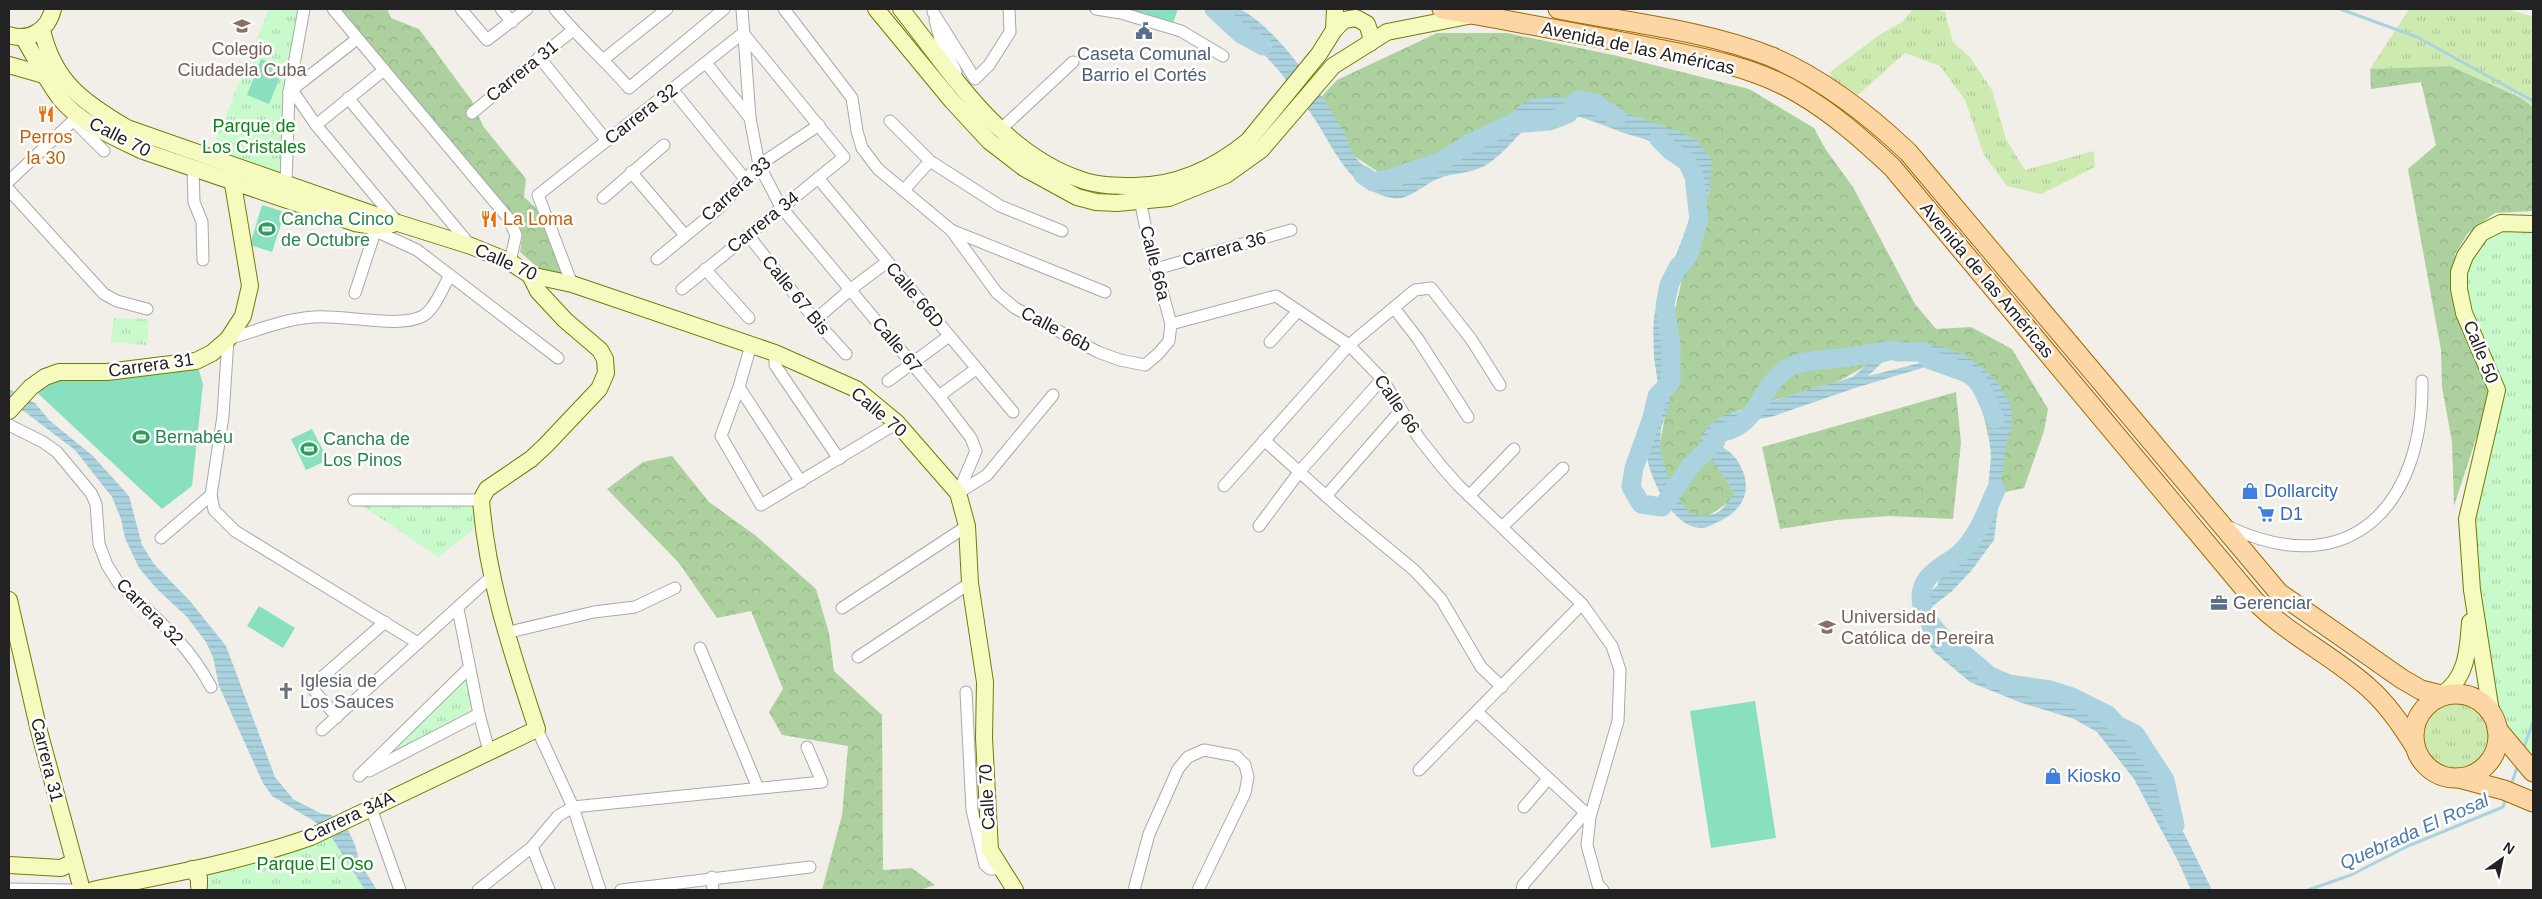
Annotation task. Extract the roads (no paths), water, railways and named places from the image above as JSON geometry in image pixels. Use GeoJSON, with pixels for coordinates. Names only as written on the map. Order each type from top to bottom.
{"type":"FeatureCollection","features":[{"type":"Feature","properties":{"kind":"main road"},"geometry":{"type":"LineString","coordinates":[[14,38],[42,30],[48,24],[53,9]]}},
{"type":"Feature","properties":{"kind":"main road"},"geometry":{"type":"LineString","coordinates":[[876,9],[957,106],[989,141],[1024,168],[1077,197],[1096,202],[1139,193],[1168,184],[1201,172],[1233,153],[1262,124],[1319,54],[1334,30],[1344,20],[1356,18],[1367,24],[1370,30],[1370,43]]}},
{"type":"Feature","properties":{"kind":"main road"},"geometry":{"type":"LineString","coordinates":[[900,9],[965,90],[1001,129],[1032,154],[1066,174],[1100,185],[1169,198],[1226,176],[1255,155],[1275,136],[1333,66],[1387,32],[1404,27],[1475,15]]}},
{"type":"Feature","properties":{"kind":"main road"},"geometry":{"type":"LineString","coordinates":[[1334,9],[1334,30]]}},
{"type":"Feature","properties":{"kind":"main road","name":"Avenida de las Américas"},"geometry":{"type":"LineString","coordinates":[[1442,9],[1688,55],[1766,77],[1799,93],[1840,122],[1892,167],[2158,488],[2254,600],[2284,627],[2370,688],[2393,713],[2414,744]]}},
{"type":"Feature","properties":{"kind":"main road","name":"Avenida de las Américas"},"geometry":{"type":"LineString","coordinates":[[1558,9],[1693,34],[1739,46],[1773,58],[1836,93],[1881,127],[1908,152],[2223,524],[2250,547],[2279,594],[2402,679],[2421,690],[2441,695]]}},
{"type":"Feature","properties":{"kind":"main road"},"geometry":{"type":"LineString","coordinates":[[1583,35],[1590,28],[1590,15]]}},
{"type":"Feature","properties":{"kind":"main road","name":"Calle 70"},"geometry":{"type":"LineString","coordinates":[[42,30],[55,67],[71,88],[90,106],[127,128],[232,182],[368,228],[398,223]]}},
{"type":"Feature","properties":{"kind":"main road","name":"Calle 70"},"geometry":{"type":"LineString","coordinates":[[14,38],[76,119],[143,151],[188,161],[229,164],[286,182],[398,223],[470,246],[510,262],[530,275],[572,284],[775,353],[856,389],[897,423],[958,494],[967,526],[970,583],[985,682],[984,738],[990,850],[1015,890]]}},
{"type":"Feature","properties":{"kind":"main road"},"geometry":{"type":"LineString","coordinates":[[9,65],[44,75]]}},
{"type":"Feature","properties":{"kind":"main road","name":"Carrera 31"},"geometry":{"type":"LineString","coordinates":[[9,411],[31,387],[45,377],[59,372],[107,372],[196,361],[212,352],[228,339],[243,316],[250,286],[229,164]]}},
{"type":"Feature","properties":{"kind":"main road","name":"Calle 50"},"geometry":{"type":"LineString","coordinates":[[2494,721],[2472,590],[2467,518],[2496,390],[2464,313],[2458,289],[2459,272],[2464,256],[2481,233],[2501,223],[2533,224]]}},
{"type":"Feature","properties":{"kind":"main road"},"geometry":{"type":"LineString","coordinates":[[530,275],[545,298],[565,320],[600,350],[604,359],[606,373],[596,393],[546,445],[531,459],[487,489],[481,500],[491,577],[505,633],[537,729]]}},
{"type":"Feature","properties":{"kind":"main road","name":"Calle 50"},"geometry":{"type":"LineString","coordinates":[[2441,695],[2458,680],[2463,670],[2468,645],[2472,590]]}},
{"type":"Feature","properties":{"kind":"main road","name":"Carrera 31"},"geometry":{"type":"LineString","coordinates":[[10,611],[82,890]]}},
{"type":"Feature","properties":{"kind":"main road"},"geometry":{"type":"LineString","coordinates":[[2533,772],[2484,705],[2468,695],[2441,695],[2427,704],[2418,716],[2414,730],[2414,744],[2423,762],[2430,769],[2438,774],[2504,790],[2533,802]]}},
{"type":"Feature","properties":{"kind":"main road"},"geometry":{"type":"LineString","coordinates":[[2457,778],[2477,772],[2485,766],[2496,749],[2494,721]]}},
{"type":"Feature","properties":{"kind":"main road","name":"Carrera 34A"},"geometry":{"type":"LineString","coordinates":[[93,890],[213,865],[275,849],[310,837],[537,729]]}},
{"type":"Feature","properties":{"kind":"main road"},"geometry":{"type":"LineString","coordinates":[[9,865],[61,868],[74,862]]}},
{"type":"Feature","properties":{"kind":"main road"},"geometry":{"type":"LineString","coordinates":[[192,869],[198,878],[198,888]]}},
{"type":"Feature","properties":{"kind":"street"},"geometry":{"type":"LineString","coordinates":[[286,182],[290,91],[304,9]]}},
{"type":"Feature","properties":{"kind":"street"},"geometry":{"type":"LineString","coordinates":[[333,9],[508,219],[516,235],[510,262]]}},
{"type":"Feature","properties":{"kind":"street"},"geometry":{"type":"LineString","coordinates":[[461,9],[487,40],[527,9]]}},
{"type":"Feature","properties":{"kind":"street"},"geometry":{"type":"LineString","coordinates":[[501,9],[512,22]]}},
{"type":"Feature","properties":{"kind":"street"},"geometry":{"type":"LineString","coordinates":[[555,9],[573,30],[604,59],[629,88],[724,9]]}},
{"type":"Feature","properties":{"kind":"street"},"geometry":{"type":"LineString","coordinates":[[604,59],[667,9]]}},
{"type":"Feature","properties":{"kind":"street","name":"Calle 67"},"geometry":{"type":"LineString","coordinates":[[742,9],[750,118],[759,165],[782,207],[939,396],[971,438],[976,452],[958,494]]}},
{"type":"Feature","properties":{"kind":"street"},"geometry":{"type":"LineString","coordinates":[[784,9],[852,98],[857,131],[862,148],[878,169],[951,230],[1105,292]]}},
{"type":"Feature","properties":{"kind":"street"},"geometry":{"type":"LineString","coordinates":[[932,10],[975,79],[988,65],[1010,32],[1009,9]]}},
{"type":"Feature","properties":{"kind":"street"},"geometry":{"type":"LineString","coordinates":[[1096,9],[1121,13],[1181,31],[1223,56]]}},
{"type":"Feature","properties":{"kind":"street"},"geometry":{"type":"LineString","coordinates":[[932,10],[940,39],[965,90]]}},
{"type":"Feature","properties":{"kind":"street","name":"Carrera 31"},"geometry":{"type":"LineString","coordinates":[[472,112],[573,30]]}},
{"type":"Feature","properties":{"kind":"street"},"geometry":{"type":"LineString","coordinates":[[744,33],[819,125]]}},
{"type":"Feature","properties":{"kind":"street","name":"Carrera 32"},"geometry":{"type":"LineString","coordinates":[[572,284],[538,195],[744,33]]}},
{"type":"Feature","properties":{"kind":"street"},"geometry":{"type":"LineString","coordinates":[[290,91],[357,38]]}},
{"type":"Feature","properties":{"kind":"street"},"geometry":{"type":"LineString","coordinates":[[539,57],[607,141]]}},
{"type":"Feature","properties":{"kind":"street"},"geometry":{"type":"LineString","coordinates":[[1001,129],[1073,62]]}},
{"type":"Feature","properties":{"kind":"street"},"geometry":{"type":"LineString","coordinates":[[706,63],[750,118]]}},
{"type":"Feature","properties":{"kind":"street"},"geometry":{"type":"LineString","coordinates":[[316,125],[384,70]]}},
{"type":"Feature","properties":{"kind":"street"},"geometry":{"type":"LineString","coordinates":[[672,89],[745,179]]}},
{"type":"Feature","properties":{"kind":"street"},"geometry":{"type":"LineString","coordinates":[[290,91],[398,223]]}},
{"type":"Feature","properties":{"kind":"street"},"geometry":{"type":"LineString","coordinates":[[348,98],[470,246]]}},
{"type":"Feature","properties":{"kind":"street"},"geometry":{"type":"LineString","coordinates":[[9,181],[76,119],[104,151]]}},
{"type":"Feature","properties":{"kind":"street"},"geometry":{"type":"LineString","coordinates":[[890,121],[930,161],[1000,206],[1062,231]]}},
{"type":"Feature","properties":{"kind":"street","name":"Carrera 34"},"geometry":{"type":"LineString","coordinates":[[682,289],[844,157],[819,125]]}},
{"type":"Feature","properties":{"kind":"street","name":"Carrera 33"},"geometry":{"type":"LineString","coordinates":[[657,259],[684,234],[719,208],[759,165],[819,125]]}},
{"type":"Feature","properties":{"kind":"street"},"geometry":{"type":"LineString","coordinates":[[603,198],[664,145]]}},
{"type":"Feature","properties":{"kind":"street"},"geometry":{"type":"LineString","coordinates":[[188,161],[194,202],[202,222],[203,260]]}},
{"type":"Feature","properties":{"kind":"street"},"geometry":{"type":"LineString","coordinates":[[904,190],[930,161]]}},
{"type":"Feature","properties":{"kind":"street"},"geometry":{"type":"LineString","coordinates":[[631,172],[684,234]]}},
{"type":"Feature","properties":{"kind":"street","name":"Calle 66D"},"geometry":{"type":"LineString","coordinates":[[818,178],[1013,412]]}},
{"type":"Feature","properties":{"kind":"street"},"geometry":{"type":"LineString","coordinates":[[9,190],[104,294],[117,301],[148,309]]}},
{"type":"Feature","properties":{"kind":"street","name":"Calle 66a"},"geometry":{"type":"LineString","coordinates":[[1139,193],[1156,269],[1171,324]]}},
{"type":"Feature","properties":{"kind":"street"},"geometry":{"type":"LineString","coordinates":[[355,293],[368,228],[417,250],[558,358]]}},
{"type":"Feature","properties":{"kind":"street","name":"Calle 66b"},"geometry":{"type":"LineString","coordinates":[[951,230],[997,293],[1015,308],[1098,352],[1120,360],[1145,365],[1169,341],[1171,324]]}},
{"type":"Feature","properties":{"kind":"street","name":"Carrera 36"},"geometry":{"type":"LineString","coordinates":[[1156,269],[1291,230]]}},
{"type":"Feature","properties":{"kind":"street","name":"Calle 67 Bis"},"geometry":{"type":"LineString","coordinates":[[748,235],[815,320],[846,354]]}},
{"type":"Feature","properties":{"kind":"street"},"geometry":{"type":"LineString","coordinates":[[815,320],[850,289],[887,262]]}},
{"type":"Feature","properties":{"kind":"street"},"geometry":{"type":"LineString","coordinates":[[705,269],[749,318]]}},
{"type":"Feature","properties":{"kind":"street"},"geometry":{"type":"LineString","coordinates":[[418,643],[235,531],[214,510],[211,495],[224,416],[228,339],[284,322],[310,317],[336,316],[389,321],[419,318],[430,310],[450,274]]}},
{"type":"Feature","properties":{"kind":"street"},"geometry":{"type":"LineString","coordinates":[[1224,486],[1349,345],[1415,290],[1431,288],[1471,339],[1500,385]]}},
{"type":"Feature","properties":{"kind":"street","name":"Calle 66"},"geometry":{"type":"LineString","coordinates":[[1171,324],[1276,296],[1349,345],[1382,379],[1431,454],[1469,496],[1582,604],[1612,646],[1620,670],[1618,721],[1587,815]]}},
{"type":"Feature","properties":{"kind":"street"},"geometry":{"type":"LineString","coordinates":[[1394,308],[1418,339],[1468,417]]}},
{"type":"Feature","properties":{"kind":"street"},"geometry":{"type":"LineString","coordinates":[[1270,342],[1298,311]]}},
{"type":"Feature","properties":{"kind":"street"},"geometry":{"type":"LineString","coordinates":[[888,381],[949,336]]}},
{"type":"Feature","properties":{"kind":"street"},"geometry":{"type":"LineString","coordinates":[[751,345],[739,387],[721,436],[762,505],[897,423]]}},
{"type":"Feature","properties":{"kind":"street"},"geometry":{"type":"LineString","coordinates":[[775,353],[775,365],[839,459]]}},
{"type":"Feature","properties":{"kind":"street"},"geometry":{"type":"LineString","coordinates":[[939,396],[976,369]]}},
{"type":"Feature","properties":{"kind":"street"},"geometry":{"type":"LineString","coordinates":[[1259,526],[1300,471],[1382,379]]}},
{"type":"Feature","properties":{"kind":"street"},"geometry":{"type":"LineString","coordinates":[[2250,547],[2280,545],[2310,547],[2333,544],[2371,523],[2386,508],[2405,476],[2418,442],[2422,381]]}},
{"type":"Feature","properties":{"kind":"street"},"geometry":{"type":"LineString","coordinates":[[739,387],[801,482]]}},
{"type":"Feature","properties":{"kind":"street"},"geometry":{"type":"LineString","coordinates":[[958,494],[987,475],[1053,395]]}},
{"type":"Feature","properties":{"kind":"street"},"geometry":{"type":"LineString","coordinates":[[1326,496],[1401,410]]}},
{"type":"Feature","properties":{"kind":"street","name":"Carrera 32"},"geometry":{"type":"LineString","coordinates":[[9,425],[43,442],[69,464],[96,504],[97,533],[107,565],[119,584],[179,640],[198,662],[211,686]]}},
{"type":"Feature","properties":{"kind":"street"},"geometry":{"type":"LineString","coordinates":[[1264,440],[1425,581],[1441,599],[1481,667],[1502,687]]}},
{"type":"Feature","properties":{"kind":"street"},"geometry":{"type":"LineString","coordinates":[[1469,496],[1514,449]]}},
{"type":"Feature","properties":{"kind":"street"},"geometry":{"type":"LineString","coordinates":[[1502,527],[1563,468]]}},
{"type":"Feature","properties":{"kind":"street"},"geometry":{"type":"LineString","coordinates":[[161,538],[211,495]]}},
{"type":"Feature","properties":{"kind":"street"},"geometry":{"type":"LineString","coordinates":[[354,500],[481,500]]}},
{"type":"Feature","properties":{"kind":"street"},"geometry":{"type":"LineString","coordinates":[[842,608],[967,526]]}},
{"type":"Feature","properties":{"kind":"street"},"geometry":{"type":"LineString","coordinates":[[322,730],[458,609],[491,577]]}},
{"type":"Feature","properties":{"kind":"street"},"geometry":{"type":"LineString","coordinates":[[858,656],[970,583]]}},
{"type":"Feature","properties":{"kind":"street"},"geometry":{"type":"LineString","coordinates":[[505,633],[594,612],[635,607],[675,588]]}},
{"type":"Feature","properties":{"kind":"street"},"geometry":{"type":"LineString","coordinates":[[1419,770],[1582,604]]}},
{"type":"Feature","properties":{"kind":"street"},"geometry":{"type":"LineString","coordinates":[[458,609],[479,714],[489,751]]}},
{"type":"Feature","properties":{"kind":"street"},"geometry":{"type":"LineString","coordinates":[[336,717],[310,687],[385,622]]}},
{"type":"Feature","properties":{"kind":"street"},"geometry":{"type":"LineString","coordinates":[[700,648],[758,788]]}},
{"type":"Feature","properties":{"kind":"street"},"geometry":{"type":"LineString","coordinates":[[469,668],[359,776],[479,714]]}},
{"type":"Feature","properties":{"kind":"street"},"geometry":{"type":"LineString","coordinates":[[966,692],[972,810],[985,865],[990,869],[1002,869]]}},
{"type":"Feature","properties":{"kind":"street"},"geometry":{"type":"LineString","coordinates":[[1477,712],[1587,815],[1588,845],[1598,888]]}},
{"type":"Feature","properties":{"kind":"street"},"geometry":{"type":"LineString","coordinates":[[537,729],[573,807],[600,890]]}},
{"type":"Feature","properties":{"kind":"street"},"geometry":{"type":"LineString","coordinates":[[478,890],[491,884],[532,847],[558,816],[573,807],[822,782],[807,748]]}},
{"type":"Feature","properties":{"kind":"street"},"geometry":{"type":"LineString","coordinates":[[1134,890],[1149,834],[1178,769],[1188,757],[1204,750],[1236,756],[1245,765],[1248,777],[1245,792],[1198,890]]}},
{"type":"Feature","properties":{"kind":"street"},"geometry":{"type":"LineString","coordinates":[[1524,807],[1548,779]]}},
{"type":"Feature","properties":{"kind":"street"},"geometry":{"type":"LineString","coordinates":[[371,808],[400,890]]}},
{"type":"Feature","properties":{"kind":"street"},"geometry":{"type":"LineString","coordinates":[[1522,890],[1523,885],[1587,815]]}},
{"type":"Feature","properties":{"kind":"street"},"geometry":{"type":"LineString","coordinates":[[532,847],[549,890]]}},
{"type":"Feature","properties":{"kind":"street"},"geometry":{"type":"LineString","coordinates":[[198,888],[213,865]]}},
{"type":"Feature","properties":{"kind":"street"},"geometry":{"type":"LineString","coordinates":[[621,890],[712,877],[810,867]]}},
{"type":"Feature","properties":{"kind":"street"},"geometry":{"type":"LineString","coordinates":[[712,877],[713,890]]}},
{"type":"Feature","properties":{"kind":"street"},"geometry":{"type":"LineString","coordinates":[[9,889],[70,890]]}},
{"type":"Feature","properties":{"kind":"water"},"geometry":{"type":"Polygon","coordinates":[[[1231,8],[1241,10],[1269,31],[1312,82],[1335,117],[1345,134],[1352,152],[1358,160],[1375,174],[1401,187],[1424,168],[1441,161],[1469,157],[1504,119],[1523,103],[1536,98],[1555,96],[1596,103],[1675,130],[1697,140],[1712,160],[1710,189],[1691,242],[1668,325],[1671,366],[1670,403],[1661,428],[1660,448],[1672,491],[1691,514],[1706,516],[1717,513],[1734,493],[1707,452],[1701,438],[1707,427],[1722,416],[1853,377],[1864,367],[1893,350],[1916,344],[1940,346],[1965,355],[1993,377],[2011,404],[2012,422],[2006,445],[1994,540],[1971,571],[1951,592],[1930,608],[1932,629],[1960,657],[1979,668],[2005,673],[2108,715],[2135,734],[2155,763],[2168,801],[2212,890],[2191,890],[2178,861],[2134,779],[2097,732],[2074,719],[2019,702],[1970,682],[1934,652],[1924,637],[1918,611],[1921,600],[1938,585],[1940,569],[1984,532],[1991,457],[1988,426],[1991,409],[1985,390],[1976,377],[1939,363],[1855,388],[1771,417],[1747,421],[1726,428],[1719,433],[1716,441],[1735,457],[1742,469],[1746,486],[1745,494],[1737,509],[1722,520],[1704,528],[1691,526],[1682,521],[1666,503],[1655,482],[1646,452],[1646,436],[1658,391],[1654,357],[1654,317],[1659,297],[1684,236],[1690,214],[1694,194],[1694,177],[1688,163],[1676,153],[1651,141],[1576,116],[1550,115],[1538,119],[1527,127],[1497,157],[1480,168],[1439,178],[1403,198],[1392,198],[1378,194],[1355,179],[1346,168],[1294,89],[1272,63],[1214,9],[1231,8]],[[1916,350],[1890,355],[1868,376],[1924,362],[1929,356],[1924,352],[1916,350]]]}},
{"type":"Feature","properties":{"kind":"water"},"geometry":{"type":"Polygon","coordinates":[[[9,389],[35,403],[49,420],[93,456],[129,496],[142,545],[154,564],[190,601],[226,646],[275,777],[293,799],[322,814],[331,815],[346,825],[355,845],[360,863],[377,890],[365,890],[332,838],[314,821],[272,796],[263,783],[219,686],[213,657],[206,642],[187,617],[157,589],[139,568],[125,538],[121,519],[112,497],[75,450],[25,412],[9,404],[9,389]]]}},
{"type":"Feature","properties":{"kind":"waterway"},"geometry":{"type":"LineString","coordinates":[[1214,9],[1241,34],[1263,46]]}},
{"type":"Feature","properties":{"kind":"waterway"},"geometry":{"type":"LineString","coordinates":[[2340,9],[2417,37],[2533,101]]}},
{"type":"Feature","properties":{"kind":"waterway"},"geometry":{"type":"LineString","coordinates":[[1363,175],[1373,182],[1392,178],[1441,161],[1471,143],[1510,124],[1550,121],[1568,114],[1578,100],[1596,103],[1599,107],[1617,117]]}},
{"type":"Feature","properties":{"kind":"waterway"},"geometry":{"type":"LineString","coordinates":[[1659,139],[1671,151],[1687,162],[1694,176],[1699,220],[1687,258],[1678,267],[1669,285],[1665,305],[1671,346],[1671,382],[1657,396],[1652,418],[1634,468],[1631,487],[1641,504],[1662,507],[1692,464],[1716,441],[1719,433],[1733,429],[1743,422],[1752,414],[1780,374],[1790,367],[1802,363],[1893,350],[1897,352],[1924,352],[1928,359],[1972,376],[1983,390],[1995,419]]}},
{"type":"Feature","properties":{"kind":"waterway"},"geometry":{"type":"LineString","coordinates":[[1996,490],[1972,539],[1960,553],[1927,579],[1922,590],[1921,601],[1924,611],[1937,632],[1960,657],[1965,655],[1990,676],[2009,684],[2050,690],[2072,697],[2108,715],[2117,725],[2135,734],[2165,780],[2175,825]]}},
{"type":"Feature","properties":{"kind":"waterway","name":"Quebrada El Rosal"},"geometry":{"type":"LineString","coordinates":[[2523,750],[2533,722]]}},
{"type":"Feature","properties":{"kind":"waterway","name":"Quebrada El Rosal"},"geometry":{"type":"LineString","coordinates":[[2511,785],[2518,765]]}},
{"type":"Feature","properties":{"kind":"waterway","name":"Quebrada El Rosal"},"geometry":{"type":"LineString","coordinates":[[2308,890],[2351,875],[2408,846],[2503,807],[2506,798]]}},
{"type":"Feature","properties":{"kind":"place","name":"Colegio Ciudadela Cuba"},"geometry":{"type":"Point","coordinates":[242,26]}},
{"type":"Feature","properties":{"kind":"place","name":"Caseta Comunal Barrio el Cortés"},"geometry":{"type":"Point","coordinates":[1144,31]}},
{"type":"Feature","properties":{"kind":"place","name":"Perros la 30"},"geometry":{"type":"Point","coordinates":[46,114]}},
{"type":"Feature","properties":{"kind":"place","name":"La Loma"},"geometry":{"type":"Point","coordinates":[489,219]}},
{"type":"Feature","properties":{"kind":"place","name":"Cancha Cinco de Octubre"},"geometry":{"type":"Point","coordinates":[267,229]}},
{"type":"Feature","properties":{"kind":"place","name":"Bernabéu"},"geometry":{"type":"Point","coordinates":[141,437]}},
{"type":"Feature","properties":{"kind":"place","name":"Cancha de Los Pinos"},"geometry":{"type":"Point","coordinates":[309,449]}},
{"type":"Feature","properties":{"kind":"place","name":"Dollarcity"},"geometry":{"type":"Point","coordinates":[2250,491]}},
{"type":"Feature","properties":{"kind":"place","name":"D1"},"geometry":{"type":"Point","coordinates":[2266,514]}},
{"type":"Feature","properties":{"kind":"place","name":"Gerenciar"},"geometry":{"type":"Point","coordinates":[2219,603]}},
{"type":"Feature","properties":{"kind":"place","name":"Universidad Católica de Pereira"},"geometry":{"type":"Point","coordinates":[1827,627]}},
{"type":"Feature","properties":{"kind":"place","name":"Iglesia de Los Sauces"},"geometry":{"type":"Point","coordinates":[286,691]}},
{"type":"Feature","properties":{"kind":"place","name":"Kiosko"},"geometry":{"type":"Point","coordinates":[2053,776]}},
{"type":"Feature","properties":{"kind":"park label","name":"Parque de Los Cristales"},"geometry":{"type":"Point","coordinates":[254,136]}},
{"type":"Feature","properties":{"kind":"park label","name":"Parque El Oso"},"geometry":{"type":"Point","coordinates":[315,864]}}]}
